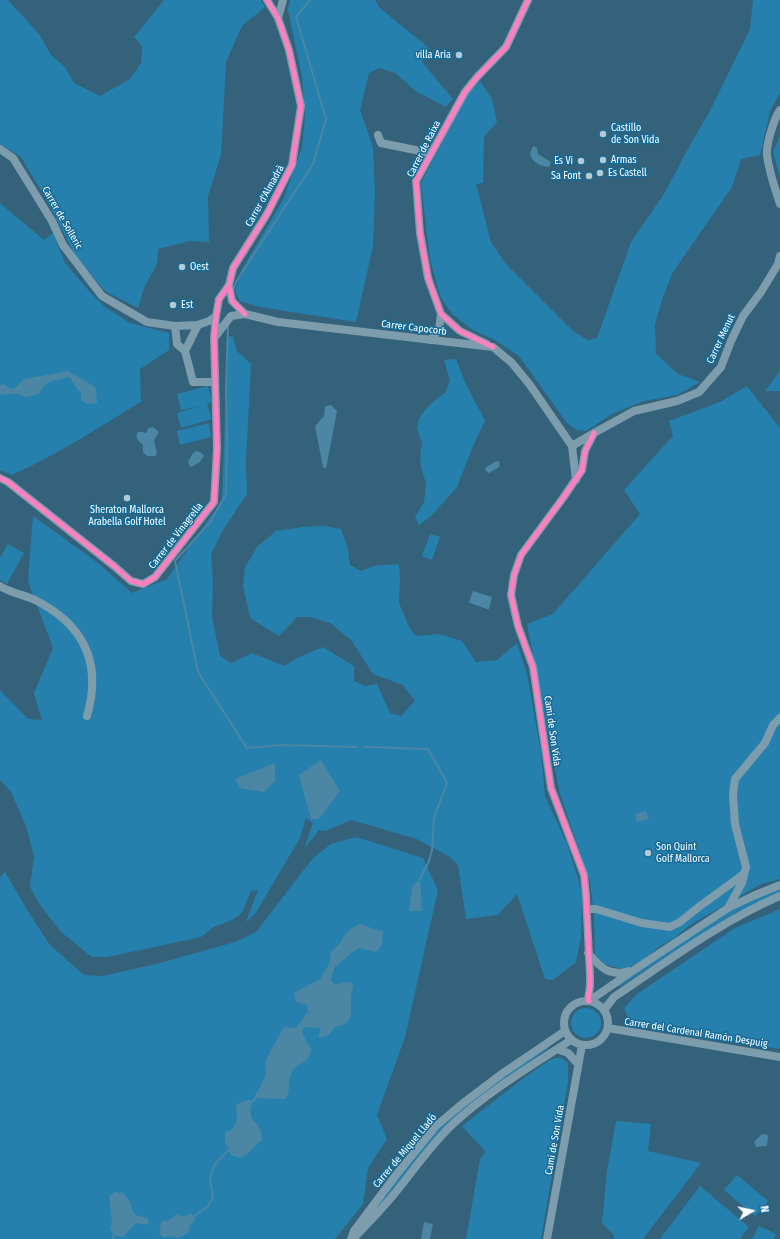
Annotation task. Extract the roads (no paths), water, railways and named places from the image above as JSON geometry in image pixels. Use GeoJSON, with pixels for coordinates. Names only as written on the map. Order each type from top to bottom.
{"type":"FeatureCollection","features":[{"type":"Feature","properties":{"kind":"street","name":"Carrer d'Almadrà"},"geometry":{"type":"LineString","coordinates":[[216,316],[219,299],[229,285],[233,268],[267,214],[292,165],[301,106],[289,50],[278,18],[267,0]]}},
{"type":"Feature","properties":{"kind":"street"},"geometry":{"type":"LineString","coordinates":[[278,18],[283,0]]}},
{"type":"Feature","properties":{"kind":"street","name":"Carrer de Raixa"},"geometry":{"type":"LineString","coordinates":[[493,347],[460,331],[441,314],[428,278],[420,234],[416,181],[430,153],[465,92],[477,77],[506,47],[528,0]]}},
{"type":"Feature","properties":{"kind":"street"},"geometry":{"type":"LineString","coordinates":[[780,110],[774,119],[767,153],[780,204]]}},
{"type":"Feature","properties":{"kind":"street"},"geometry":{"type":"LineString","coordinates":[[378,135],[381,143],[430,153]]}},
{"type":"Feature","properties":{"kind":"street","name":"Carrer de Solleric"},"geometry":{"type":"LineString","coordinates":[[0,149],[13,158],[52,221],[63,245],[102,296],[147,322],[175,326],[198,325],[209,321],[216,316]]}},
{"type":"Feature","properties":{"kind":"street","name":"Carrer Menut"},"geometry":{"type":"LineString","coordinates":[[572,446],[594,432],[634,411],[678,401],[698,392],[721,367],[743,316],[761,292],[778,264],[780,256]]}},
{"type":"Feature","properties":{"kind":"street"},"geometry":{"type":"LineString","coordinates":[[229,285],[232,301],[245,314]]}},
{"type":"Feature","properties":{"kind":"street"},"geometry":{"type":"LineString","coordinates":[[214,338],[231,316],[245,314]]}},
{"type":"Feature","properties":{"kind":"street","name":"Carrer Capocorb"},"geometry":{"type":"LineString","coordinates":[[245,314],[278,322],[493,347]]}},
{"type":"Feature","properties":{"kind":"street"},"geometry":{"type":"LineString","coordinates":[[430,340],[439,330],[441,314]]}},
{"type":"Feature","properties":{"kind":"street","name":"Carrer de Vinagrella"},"geometry":{"type":"LineString","coordinates":[[0,478],[8,482],[131,581],[143,584],[155,577],[214,502],[217,448],[214,338],[216,316]]}},
{"type":"Feature","properties":{"kind":"street"},"geometry":{"type":"LineString","coordinates":[[185,351],[198,325]]}},
{"type":"Feature","properties":{"kind":"street"},"geometry":{"type":"LineString","coordinates":[[175,326],[177,344],[185,351],[193,382],[215,382]]}},
{"type":"Feature","properties":{"kind":"street"},"geometry":{"type":"LineString","coordinates":[[493,347],[512,363],[530,385],[572,446],[576,480]]}},
{"type":"Feature","properties":{"kind":"street","name":"Camí de Son Vida"},"geometry":{"type":"LineString","coordinates":[[589,1001],[590,986],[587,909],[584,875],[551,788],[533,667],[518,626],[511,595],[514,575],[521,555],[582,470],[585,451],[594,432]]}},
{"type":"Feature","properties":{"kind":"street"},"geometry":{"type":"LineString","coordinates":[[0,586],[36,601],[52,610],[70,624],[79,636],[86,649],[93,673],[91,702],[87,716]]}},
{"type":"Feature","properties":{"kind":"street"},"geometry":{"type":"LineString","coordinates":[[728,908],[742,883],[746,868],[735,824],[733,794],[734,779],[765,743],[773,725],[780,718]]}},
{"type":"Feature","properties":{"kind":"street"},"geometry":{"type":"LineString","coordinates":[[587,909],[596,909],[642,923],[670,927],[680,922],[744,874]]}},
{"type":"Feature","properties":{"kind":"street"},"geometry":{"type":"LineString","coordinates":[[589,1001],[728,908],[780,885]]}},
{"type":"Feature","properties":{"kind":"street"},"geometry":{"type":"LineString","coordinates":[[604,1010],[614,997],[719,927],[756,906],[780,896]]}},
{"type":"Feature","properties":{"kind":"street"},"geometry":{"type":"LineString","coordinates":[[588,953],[603,969],[620,974],[634,970]]}},
{"type":"Feature","properties":{"kind":"street"},"geometry":{"type":"LineString","coordinates":[[589,1001],[597,1003],[604,1010],[608,1019],[608,1028],[603,1038],[593,1045],[582,1045],[571,1040],[565,1031],[563,1022],[566,1013],[571,1006],[579,1002],[589,1001]]}},
{"type":"Feature","properties":{"kind":"street","name":"Carrer del Cardenal Ramón Despuig"},"geometry":{"type":"LineString","coordinates":[[608,1028],[780,1057]]}},
{"type":"Feature","properties":{"kind":"street","name":"Carrer de Miquel Lladó"},"geometry":{"type":"LineString","coordinates":[[352,1239],[354,1231],[396,1175],[436,1126],[503,1072],[565,1031]]}},
{"type":"Feature","properties":{"kind":"street","name":"Carrer de Miquel Lladó"},"geometry":{"type":"LineString","coordinates":[[352,1239],[394,1195],[425,1154],[453,1124],[498,1088],[571,1040]]}},
{"type":"Feature","properties":{"kind":"street","name":"Camí de Son Vida"},"geometry":{"type":"LineString","coordinates":[[547,1239],[582,1045]]}},
{"type":"Feature","properties":{"kind":"street"},"geometry":{"type":"LineString","coordinates":[[557,1049],[568,1053],[578,1064]]}},
{"type":"Feature","properties":{"kind":"waterway"},"geometry":{"type":"LineString","coordinates":[[234,288],[237,280],[313,164],[326,119],[296,17],[310,0]]}},
{"type":"Feature","properties":{"kind":"waterway"},"geometry":{"type":"LineString","coordinates":[[228,326],[226,386],[226,494],[211,521],[175,561],[198,672],[247,748],[282,745],[357,747]]}},
{"type":"Feature","properties":{"kind":"waterway"},"geometry":{"type":"LineString","coordinates":[[365,747],[428,749],[447,783],[434,818],[432,850],[429,861],[420,879]]}},
{"type":"Feature","properties":{"kind":"waterway"},"geometry":{"type":"LineString","coordinates":[[252,1102],[256,1098]]}},
{"type":"Feature","properties":{"kind":"waterway"},"geometry":{"type":"LineString","coordinates":[[193,1217],[208,1206],[213,1197],[210,1179],[215,1164],[229,1150]]}},
{"type":"Feature","properties":{"kind":"waterway"},"geometry":{"type":"LineString","coordinates":[[113,1239],[114,1235]]}},
{"type":"Feature","properties":{"kind":"place","name":"villa Aria"},"geometry":{"type":"Point","coordinates":[459,55]}},
{"type":"Feature","properties":{"kind":"place","name":"Castillo de Son Vida"},"geometry":{"type":"Point","coordinates":[603,134]}},
{"type":"Feature","properties":{"kind":"place","name":"Armas"},"geometry":{"type":"Point","coordinates":[603,160]}},
{"type":"Feature","properties":{"kind":"place","name":"Es Vi"},"geometry":{"type":"Point","coordinates":[581,161]}},
{"type":"Feature","properties":{"kind":"place","name":"Es Castell"},"geometry":{"type":"Point","coordinates":[600,173]}},
{"type":"Feature","properties":{"kind":"place","name":"Sa Font"},"geometry":{"type":"Point","coordinates":[589,176]}},
{"type":"Feature","properties":{"kind":"place","name":"Oest"},"geometry":{"type":"Point","coordinates":[182,267]}},
{"type":"Feature","properties":{"kind":"place","name":"Est"},"geometry":{"type":"Point","coordinates":[173,305]}},
{"type":"Feature","properties":{"kind":"place","name":"Sheraton Mallorca Arabella Golf Hotel"},"geometry":{"type":"Point","coordinates":[127,498]}},
{"type":"Feature","properties":{"kind":"place","name":"Son Quint Golf Mallorca"},"geometry":{"type":"Point","coordinates":[648,853]}}]}
